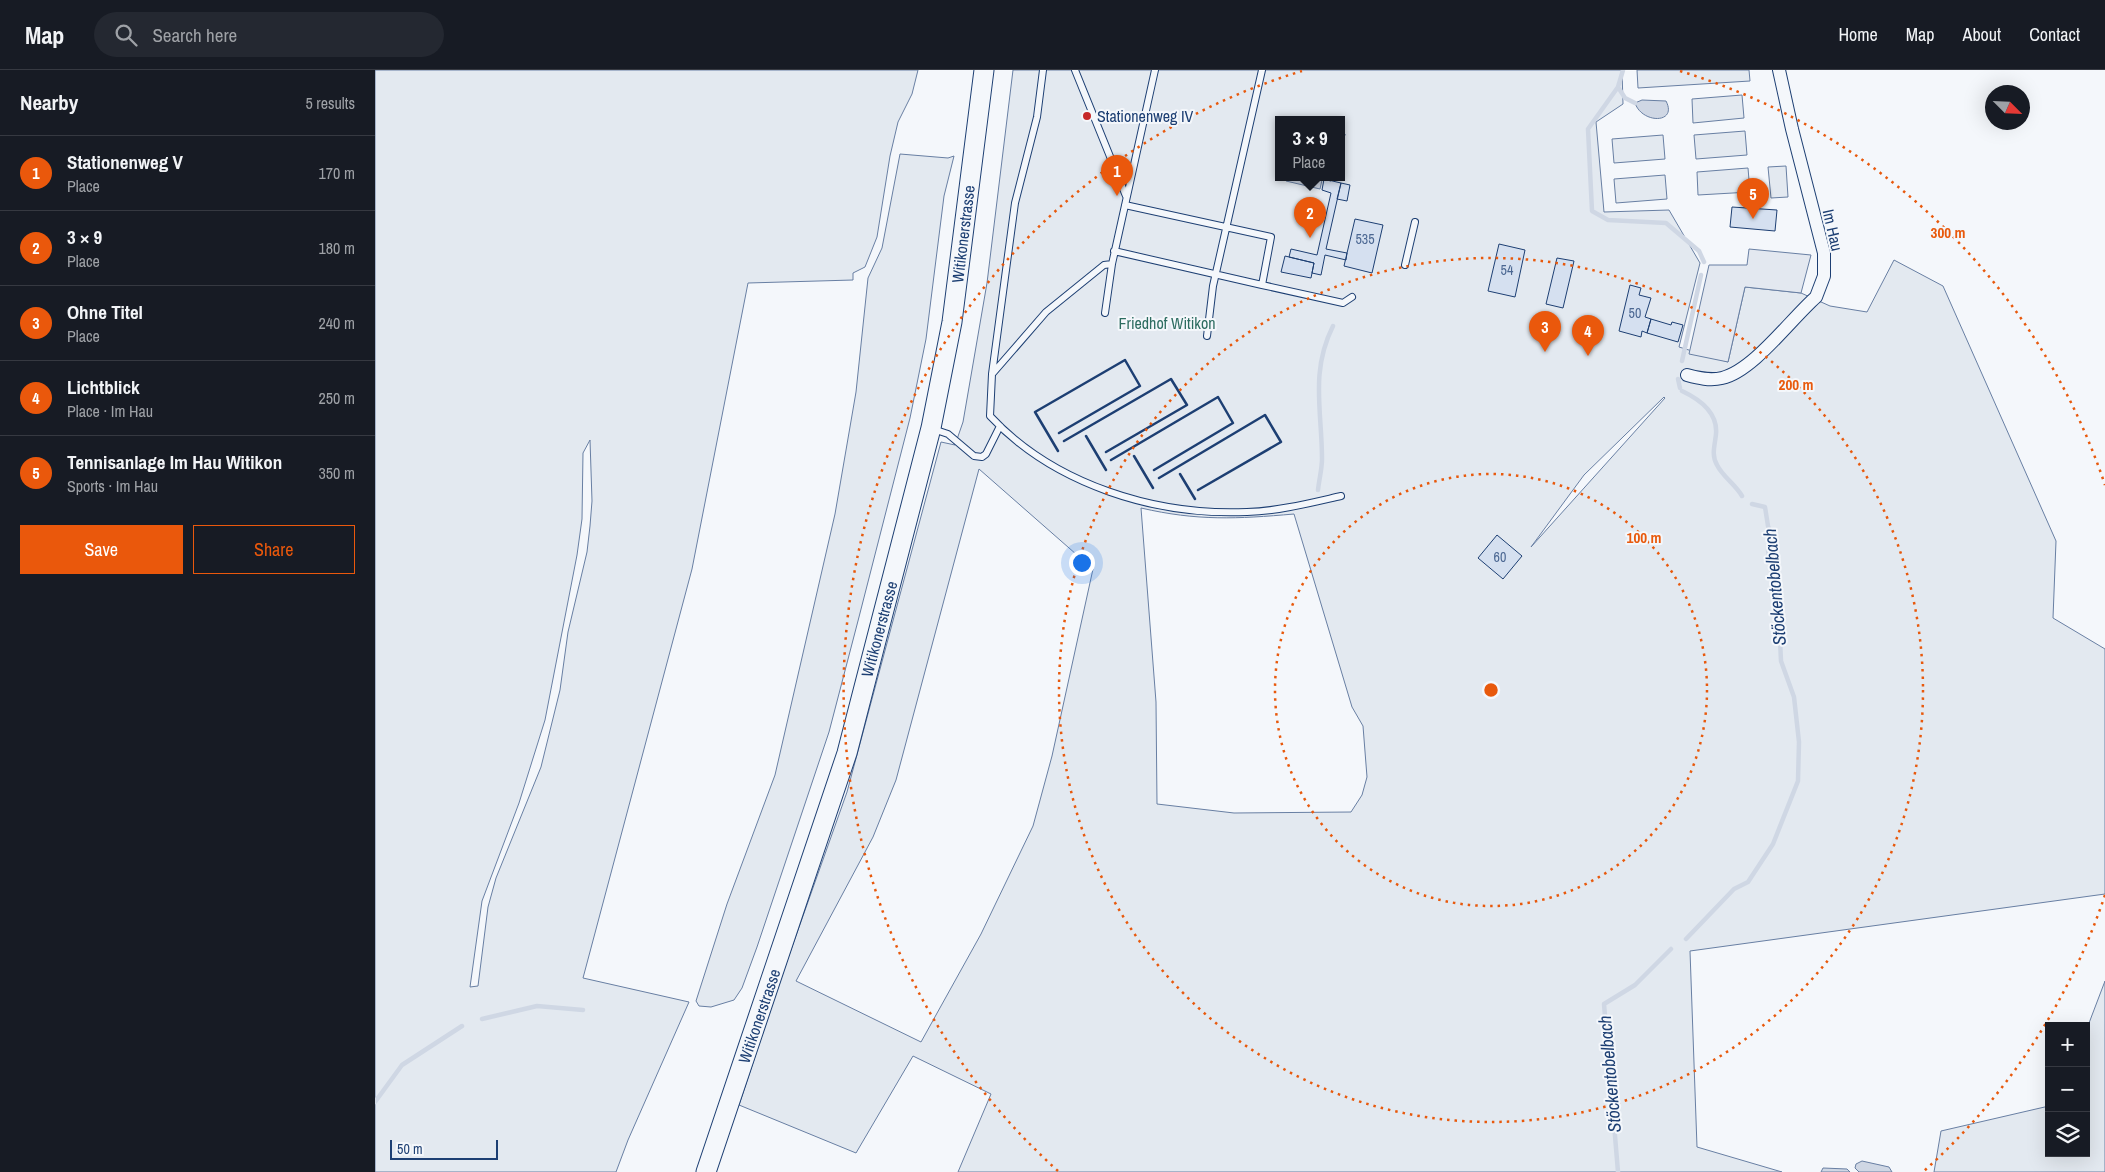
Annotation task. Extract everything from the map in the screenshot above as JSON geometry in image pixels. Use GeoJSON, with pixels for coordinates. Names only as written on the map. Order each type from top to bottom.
{"type":"FeatureCollection","features":[{"type":"Feature","properties":{"kind":"main road","name":"Witikonerstrasse"},"geometry":{"type":"LineString","coordinates":[[706,1172],[847,753],[931,428],[952,322],[983,70]]}},
{"type":"Feature","properties":{"kind":"street","name":"Im Hau"},"geometry":{"type":"LineString","coordinates":[[1687,375],[1704,379],[1721,379],[1738,372],[1816,297],[1821,287],[1824,276],[1824,253],[1779,70]]}},
{"type":"Feature","properties":{"kind":"lane"},"geometry":{"type":"LineString","coordinates":[[1043,70],[1037,117],[1015,204],[992,374],[990,416],[1037,454],[1080,479],[1135,500],[1190,511],[1247,512],[1289,508],[1341,496]]}},
{"type":"Feature","properties":{"kind":"lane"},"geometry":{"type":"LineString","coordinates":[[1075,70],[1126,197]]}},
{"type":"Feature","properties":{"kind":"lane"},"geometry":{"type":"LineString","coordinates":[[1105,313],[1111,264],[1155,70]]}},
{"type":"Feature","properties":{"kind":"lane"},"geometry":{"type":"LineString","coordinates":[[1207,336],[1215,274],[1262,70]]}},
{"type":"Feature","properties":{"kind":"lane"},"geometry":{"type":"LineString","coordinates":[[1125,205],[1271,237],[1262,285]]}},
{"type":"Feature","properties":{"kind":"lane"},"geometry":{"type":"LineString","coordinates":[[1405,265],[1415,222]]}},
{"type":"Feature","properties":{"kind":"lane"},"geometry":{"type":"LineString","coordinates":[[1114,251],[1343,303],[1352,297]]}},
{"type":"Feature","properties":{"kind":"lane"},"geometry":{"type":"LineString","coordinates":[[992,374],[1047,312],[1104,265],[1111,264]]}},
{"type":"Feature","properties":{"kind":"lane"},"geometry":{"type":"LineString","coordinates":[[931,428],[947,434],[974,456],[982,457],[986,454],[1000,426]]}},
{"type":"Feature","properties":{"kind":"green space"},"geometry":{"type":"Polygon","coordinates":[[[375,70],[918,70],[912,94],[898,122],[890,156],[877,237],[865,267],[853,273],[853,280],[748,283],[692,569],[583,978],[689,1002],[628,1140],[616,1172],[375,1172],[375,70]],[[590,440],[583,453],[582,519],[577,555],[545,720],[519,803],[482,901],[470,987],[478,986],[488,907],[496,878],[541,767],[560,690],[568,632],[587,552],[592,501],[590,440]]]}},
{"type":"Feature","properties":{"kind":"green space","name":"Friedhof Witikon"},"geometry":{"type":"Polygon","coordinates":[[[1013,70],[1622,70],[1623,104],[1596,122],[1604,212],[1669,210],[1700,263],[1679,347],[1728,362],[1745,287],[1801,293],[1830,306],[1867,312],[1894,260],[1943,286],[2056,541],[2053,618],[2105,649],[2105,894],[1690,951],[1697,1147],[1782,1172],[958,1172],[991,1094],[913,1056],[856,1153],[739,1105],[782,975],[847,792],[941,442],[955,445],[963,422],[987,283],[1013,70]],[[1665,398],[1584,475],[1531,547],[1665,398]],[[979,469],[896,780],[873,837],[796,981],[921,1042],[981,934],[1033,826],[1052,756],[1093,569],[979,469]],[[1141,508],[1156,702],[1157,804],[1234,813],[1351,812],[1362,795],[1367,777],[1363,726],[1352,707],[1294,514],[1217,518],[1181,515],[1141,508]]]}},
{"type":"Feature","properties":{"kind":"green space"},"geometry":{"type":"Polygon","coordinates":[[[1637,70],[1749,70],[1750,81],[1638,88],[1637,70]]]}},
{"type":"Feature","properties":{"kind":"green space"},"geometry":{"type":"Polygon","coordinates":[[[1742,95],[1744,118],[1693,123],[1692,99],[1742,95]]]}},
{"type":"Feature","properties":{"kind":"green space"},"geometry":{"type":"Polygon","coordinates":[[[1745,131],[1747,155],[1696,159],[1694,135],[1745,131]]]}},
{"type":"Feature","properties":{"kind":"green space"},"geometry":{"type":"Polygon","coordinates":[[[1663,135],[1665,159],[1614,163],[1612,139],[1663,135]]]}},
{"type":"Feature","properties":{"kind":"green space"},"geometry":{"type":"Polygon","coordinates":[[[900,154],[948,158],[954,156],[944,196],[926,339],[910,418],[829,732],[757,947],[742,988],[734,1000],[711,1007],[699,1006],[696,1001],[727,904],[775,775],[835,514],[856,392],[868,278],[882,248],[900,154]]]}},
{"type":"Feature","properties":{"kind":"green space"},"geometry":{"type":"Polygon","coordinates":[[[1786,166],[1788,197],[1771,198],[1768,167],[1786,166]]]}},
{"type":"Feature","properties":{"kind":"green space"},"geometry":{"type":"Polygon","coordinates":[[[1748,168],[1750,192],[1698,195],[1697,172],[1748,168]]]}},
{"type":"Feature","properties":{"kind":"green space"},"geometry":{"type":"Polygon","coordinates":[[[1665,175],[1667,199],[1616,203],[1614,179],[1665,175]]]}},
{"type":"Feature","properties":{"kind":"green space"},"geometry":{"type":"Polygon","coordinates":[[[2105,981],[2105,1172],[1934,1172],[1941,1131],[2045,1107],[2045,1157],[2090,1157],[2089,1022],[2105,981]]]}},
{"type":"Feature","properties":{"kind":"shaded area"},"geometry":{"type":"Polygon","coordinates":[[[1642,100],[1666,101],[1667,114],[1658,119],[1644,115],[1635,103],[1642,100]]]}},
{"type":"Feature","properties":{"kind":"shaded area"},"geometry":{"type":"Polygon","coordinates":[[[1286,181],[1322,181],[1320,189],[1286,181]]]}},
{"type":"Feature","properties":{"kind":"shaded area"},"geometry":{"type":"Polygon","coordinates":[[[1749,249],[1811,255],[1801,293],[1745,287],[1728,362],[1689,354],[1709,265],[1747,265],[1749,249]]]}},
{"type":"Feature","properties":{"kind":"shaded area"},"geometry":{"type":"Polygon","coordinates":[[[1862,1161],[1889,1167],[1892,1172],[1859,1172],[1855,1168],[1856,1164],[1862,1161]]]}},
{"type":"Feature","properties":{"kind":"shaded area"},"geometry":{"type":"Polygon","coordinates":[[[1823,1168],[1847,1169],[1850,1172],[1821,1172],[1823,1168]]]}},
{"type":"Feature","properties":{"kind":"building"},"geometry":{"type":"Polygon","coordinates":[[[1324,181],[1341,183],[1326,249],[1347,253],[1346,260],[1325,255],[1321,275],[1312,273],[1314,263],[1289,257],[1291,249],[1317,255],[1331,193],[1322,190],[1324,181]]]}},
{"type":"Feature","properties":{"kind":"building"},"geometry":{"type":"Polygon","coordinates":[[[1341,183],[1350,185],[1347,201],[1337,199],[1341,183]]]}},
{"type":"Feature","properties":{"kind":"building"},"geometry":{"type":"Polygon","coordinates":[[[1732,207],[1777,210],[1775,231],[1730,227],[1732,207]]]}},
{"type":"Feature","properties":{"kind":"building"},"geometry":{"type":"Polygon","coordinates":[[[1355,219],[1383,225],[1372,273],[1344,266],[1355,219]]]}},
{"type":"Feature","properties":{"kind":"building"},"geometry":{"type":"Polygon","coordinates":[[[1499,244],[1525,250],[1515,297],[1488,291],[1499,244]]]}},
{"type":"Feature","properties":{"kind":"building"},"geometry":{"type":"Polygon","coordinates":[[[1285,256],[1314,263],[1311,278],[1281,272],[1285,256]]]}},
{"type":"Feature","properties":{"kind":"building"},"geometry":{"type":"Polygon","coordinates":[[[1557,258],[1574,261],[1563,308],[1546,304],[1557,258]]]}},
{"type":"Feature","properties":{"kind":"building"},"geometry":{"type":"Polygon","coordinates":[[[1630,285],[1641,288],[1639,295],[1651,298],[1645,317],[1651,319],[1647,333],[1642,331],[1641,337],[1619,331],[1630,285]]]}},
{"type":"Feature","properties":{"kind":"building"},"geometry":{"type":"Polygon","coordinates":[[[1651,319],[1671,325],[1672,322],[1683,325],[1678,342],[1647,333],[1651,319]]]}},
{"type":"Feature","properties":{"kind":"building"},"geometry":{"type":"Polygon","coordinates":[[[1497,535],[1522,556],[1503,579],[1478,558],[1497,535]]]}},
{"type":"Feature","properties":{"kind":"waterway","name":"Stöckentobelbach"},"geometry":{"type":"LineString","coordinates":[[1623,70],[1618,87],[1588,129],[1592,211],[1608,220],[1666,223],[1699,251],[1704,262]]}},
{"type":"Feature","properties":{"kind":"waterway"},"geometry":{"type":"LineString","coordinates":[[1618,87],[1625,98],[1635,103]]}},
{"type":"Feature","properties":{"kind":"waterway","name":"Stöckentobelbach"},"geometry":{"type":"LineString","coordinates":[[1682,361],[1701,275]]}},
{"type":"Feature","properties":{"kind":"waterway"},"geometry":{"type":"LineString","coordinates":[[1318,490],[1322,467],[1319,376],[1326,343],[1333,326]]}},
{"type":"Feature","properties":{"kind":"waterway","name":"Stöckentobelbach"},"geometry":{"type":"LineString","coordinates":[[1678,379],[1680,388]]}},
{"type":"Feature","properties":{"kind":"waterway","name":"Stöckentobelbach"},"geometry":{"type":"LineString","coordinates":[[1682,391],[1701,402],[1711,413],[1716,426],[1715,461],[1722,473],[1742,496]]}},
{"type":"Feature","properties":{"kind":"waterway","name":"Stöckentobelbach"},"geometry":{"type":"LineString","coordinates":[[1686,939],[1734,889],[1748,882],[1773,844],[1798,781],[1799,742],[1794,697],[1781,661],[1779,619],[1768,550],[1773,538],[1768,526],[1765,507],[1752,504]]}},
{"type":"Feature","properties":{"kind":"waterway","name":"Stöckentobelbach"},"geometry":{"type":"LineString","coordinates":[[1618,1172],[1604,1004],[1635,985],[1671,949]]}},
{"type":"Feature","properties":{"kind":"waterway"},"geometry":{"type":"LineString","coordinates":[[482,1019],[537,1006],[583,1010]]}},
{"type":"Feature","properties":{"kind":"waterway"},"geometry":{"type":"LineString","coordinates":[[375,1102],[402,1065],[462,1026]]}},
{"type":"Feature","properties":{"kind":"wall"},"geometry":{"type":"LineString","coordinates":[[1058,451],[1035,412],[1125,360],[1140,386],[1059,433]]}},
{"type":"Feature","properties":{"kind":"wall"},"geometry":{"type":"LineString","coordinates":[[1064,441],[1171,379],[1187,405],[1106,452]]}},
{"type":"Feature","properties":{"kind":"wall"},"geometry":{"type":"LineString","coordinates":[[1111,460],[1218,397],[1233,423],[1154,470]]}},
{"type":"Feature","properties":{"kind":"wall"},"geometry":{"type":"LineString","coordinates":[[1159,478],[1265,415],[1281,442],[1198,490]]}},
{"type":"Feature","properties":{"kind":"wall"},"geometry":{"type":"LineString","coordinates":[[1086,436],[1106,470]]}},
{"type":"Feature","properties":{"kind":"wall"},"geometry":{"type":"LineString","coordinates":[[1134,456],[1153,488]]}},
{"type":"Feature","properties":{"kind":"wall"},"geometry":{"type":"LineString","coordinates":[[1180,474],[1195,499]]}},
{"type":"Feature","properties":{"kind":"place","name":"Stationenweg IV"},"geometry":{"type":"Point","coordinates":[1087,116]}},
{"type":"Feature","properties":{"kind":"place","name":"Stationenweg V"},"geometry":{"type":"Point","coordinates":[1117,196]}},
{"type":"Feature","properties":{"kind":"place","name":"Tennisanlage Im Hau Witikon"},"geometry":{"type":"Point","coordinates":[1753,219]}},
{"type":"Feature","properties":{"kind":"place","name":"3 × 9"},"geometry":{"type":"Point","coordinates":[1310,238]}},
{"type":"Feature","properties":{"kind":"place","name":"Ohne Titel"},"geometry":{"type":"Point","coordinates":[1545,352]}},
{"type":"Feature","properties":{"kind":"place","name":"Lichtblick"},"geometry":{"type":"Point","coordinates":[1588,356]}}]}
